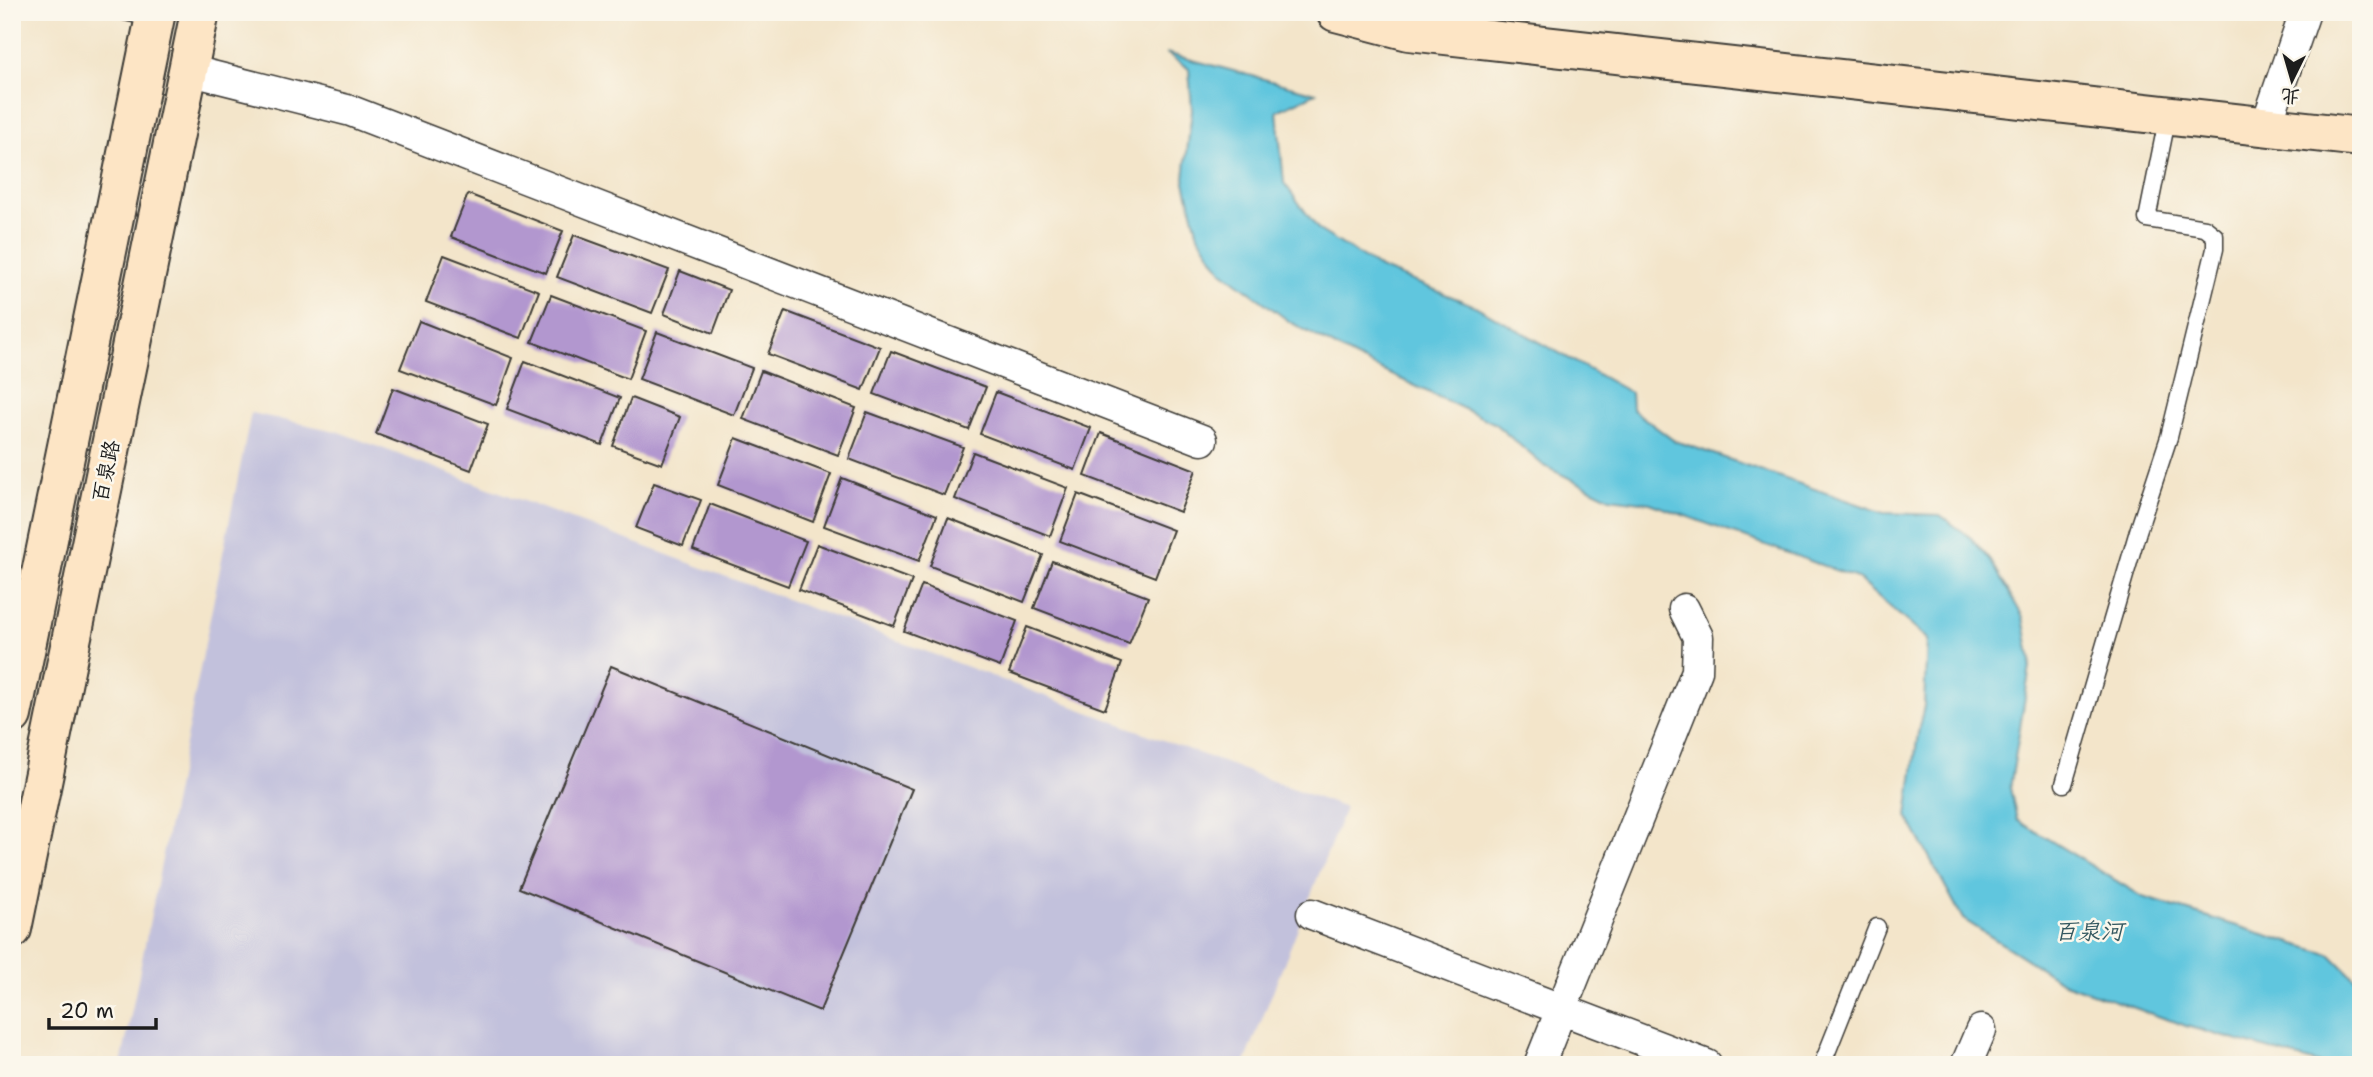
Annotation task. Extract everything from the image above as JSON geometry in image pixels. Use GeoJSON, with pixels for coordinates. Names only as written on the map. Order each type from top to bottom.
{"type":"FeatureCollection","features":[{"type":"Feature","properties":{"kind":"main road","name":"百泉路"},"geometry":{"type":"LineString","coordinates":[[12,929],[200,12]]}},
{"type":"Feature","properties":{"kind":"main road"},"geometry":{"type":"LineString","coordinates":[[1336,12],[1409,31],[2361,137]]}},
{"type":"Feature","properties":{"kind":"main road","name":"百泉路"},"geometry":{"type":"LineString","coordinates":[[12,715],[145,15]]}},
{"type":"Feature","properties":{"kind":"street"},"geometry":{"type":"LineString","coordinates":[[2266,126],[2305,12]]}},
{"type":"Feature","properties":{"kind":"street"},"geometry":{"type":"LineString","coordinates":[[188,70],[351,111],[1202,440]]}},
{"type":"Feature","properties":{"kind":"street"},"geometry":{"type":"LineString","coordinates":[[1539,1065],[1698,671],[1698,637],[1684,609]]}},
{"type":"Feature","properties":{"kind":"street"},"geometry":{"type":"LineString","coordinates":[[1312,914],[1693,1062]]}},
{"type":"Feature","properties":{"kind":"street"},"geometry":{"type":"LineString","coordinates":[[1966,1065],[1981,1030]]}},
{"type":"Feature","properties":{"kind":"lane"},"geometry":{"type":"LineString","coordinates":[[2064,783],[2138,531],[2169,437],[2215,249],[2215,236],[2205,228],[2147,219],[2168,115]]}},
{"type":"Feature","properties":{"kind":"lane"},"geometry":{"type":"LineString","coordinates":[[1822,1065],[1877,927]]}},
{"type":"Feature","properties":{"kind":"shaded area"},"geometry":{"type":"Polygon","coordinates":[[[251,413],[336,431],[1345,808],[1244,1065],[121,1065],[251,413]]]}},
{"type":"Feature","properties":{"kind":"water","name":"百泉河"},"geometry":{"type":"Polygon","coordinates":[[[1166,53],[1316,93],[1277,111],[1284,183],[1319,230],[1380,268],[1475,306],[1631,393],[1632,409],[1673,440],[1884,513],[1940,515],[1971,538],[1991,561],[2023,617],[2031,661],[2010,788],[2017,820],[2143,897],[2331,955],[2361,985],[2361,1065],[2324,1065],[2186,1026],[2064,983],[1963,919],[1907,816],[1924,706],[1927,639],[1857,578],[1650,503],[1610,498],[1544,466],[1494,423],[1354,357],[1290,322],[1222,271],[1198,235],[1184,178],[1192,110],[1189,69],[1166,53]]]}},
{"type":"Feature","properties":{"kind":"building"},"geometry":{"type":"Polygon","coordinates":[[[468,194],[563,231],[546,273],[451,237],[468,194]]]}},
{"type":"Feature","properties":{"kind":"building"},"geometry":{"type":"Polygon","coordinates":[[[574,235],[669,270],[652,313],[557,277],[574,235]]]}},
{"type":"Feature","properties":{"kind":"building"},"geometry":{"type":"Polygon","coordinates":[[[444,255],[539,291],[521,338],[426,302],[444,255]]]}},
{"type":"Feature","properties":{"kind":"building"},"geometry":{"type":"Polygon","coordinates":[[[680,271],[729,290],[713,333],[664,314],[680,271]]]}},
{"type":"Feature","properties":{"kind":"building"},"geometry":{"type":"Polygon","coordinates":[[[551,295],[646,331],[628,379],[532,342],[551,295]]]}},
{"type":"Feature","properties":{"kind":"building"},"geometry":{"type":"Polygon","coordinates":[[[785,311],[880,347],[863,390],[768,354],[785,311]]]}},
{"type":"Feature","properties":{"kind":"building"},"geometry":{"type":"Polygon","coordinates":[[[419,321],[513,358],[496,405],[400,369],[419,321]]]}},
{"type":"Feature","properties":{"kind":"building"},"geometry":{"type":"Polygon","coordinates":[[[657,332],[752,368],[734,415],[639,379],[657,332]]]}},
{"type":"Feature","properties":{"kind":"building"},"geometry":{"type":"Polygon","coordinates":[[[891,351],[986,387],[969,430],[874,394],[891,351]]]}},
{"type":"Feature","properties":{"kind":"building"},"geometry":{"type":"Polygon","coordinates":[[[525,361],[620,398],[602,445],[507,409],[525,361]]]}},
{"type":"Feature","properties":{"kind":"building"},"geometry":{"type":"Polygon","coordinates":[[[761,371],[856,408],[838,455],[743,419],[761,371]]]}},
{"type":"Feature","properties":{"kind":"building"},"geometry":{"type":"Polygon","coordinates":[[[393,388],[488,424],[471,470],[376,434],[393,388]]]}},
{"type":"Feature","properties":{"kind":"building"},"geometry":{"type":"Polygon","coordinates":[[[996,392],[1091,428],[1075,470],[980,434],[996,392]]]}},
{"type":"Feature","properties":{"kind":"building"},"geometry":{"type":"Polygon","coordinates":[[[631,398],[680,417],[662,464],[613,446],[631,398]]]}},
{"type":"Feature","properties":{"kind":"building"},"geometry":{"type":"Polygon","coordinates":[[[867,412],[963,447],[944,495],[849,459],[867,412]]]}},
{"type":"Feature","properties":{"kind":"building"},"geometry":{"type":"Polygon","coordinates":[[[1101,433],[1196,470],[1180,512],[1085,476],[1101,433]]]}},
{"type":"Feature","properties":{"kind":"building"},"geometry":{"type":"Polygon","coordinates":[[[736,438],[831,474],[813,522],[718,485],[736,438]]]}},
{"type":"Feature","properties":{"kind":"building"},"geometry":{"type":"Polygon","coordinates":[[[973,452],[1068,488],[1050,536],[955,499],[973,452]]]}},
{"type":"Feature","properties":{"kind":"building"},"geometry":{"type":"Polygon","coordinates":[[[842,478],[937,515],[919,561],[824,526],[842,478]]]}},
{"type":"Feature","properties":{"kind":"building"},"geometry":{"type":"Polygon","coordinates":[[[654,483],[701,500],[683,546],[636,528],[654,483]]]}},
{"type":"Feature","properties":{"kind":"building"},"geometry":{"type":"Polygon","coordinates":[[[1078,494],[1173,530],[1155,577],[1060,541],[1078,494]]]}},
{"type":"Feature","properties":{"kind":"building"},"geometry":{"type":"Polygon","coordinates":[[[710,504],[806,541],[788,586],[693,550],[710,504]]]}},
{"type":"Feature","properties":{"kind":"building"},"geometry":{"type":"Polygon","coordinates":[[[948,518],[1043,555],[1024,602],[930,566],[948,518]]]}},
{"type":"Feature","properties":{"kind":"building"},"geometry":{"type":"Polygon","coordinates":[[[817,544],[912,580],[894,626],[799,590],[817,544]]]}},
{"type":"Feature","properties":{"kind":"building"},"geometry":{"type":"Polygon","coordinates":[[[1052,561],[1148,597],[1129,644],[1034,608],[1052,561]]]}},
{"type":"Feature","properties":{"kind":"building"},"geometry":{"type":"Polygon","coordinates":[[[922,585],[1017,621],[1000,667],[904,631],[922,585]]]}},
{"type":"Feature","properties":{"kind":"building"},"geometry":{"type":"Polygon","coordinates":[[[1027,627],[1122,663],[1105,709],[1009,673],[1027,627]]]}},
{"type":"Feature","properties":{"kind":"building"},"geometry":{"type":"Polygon","coordinates":[[[611,666],[912,789],[820,1011],[519,888],[611,666]]]}}]}
